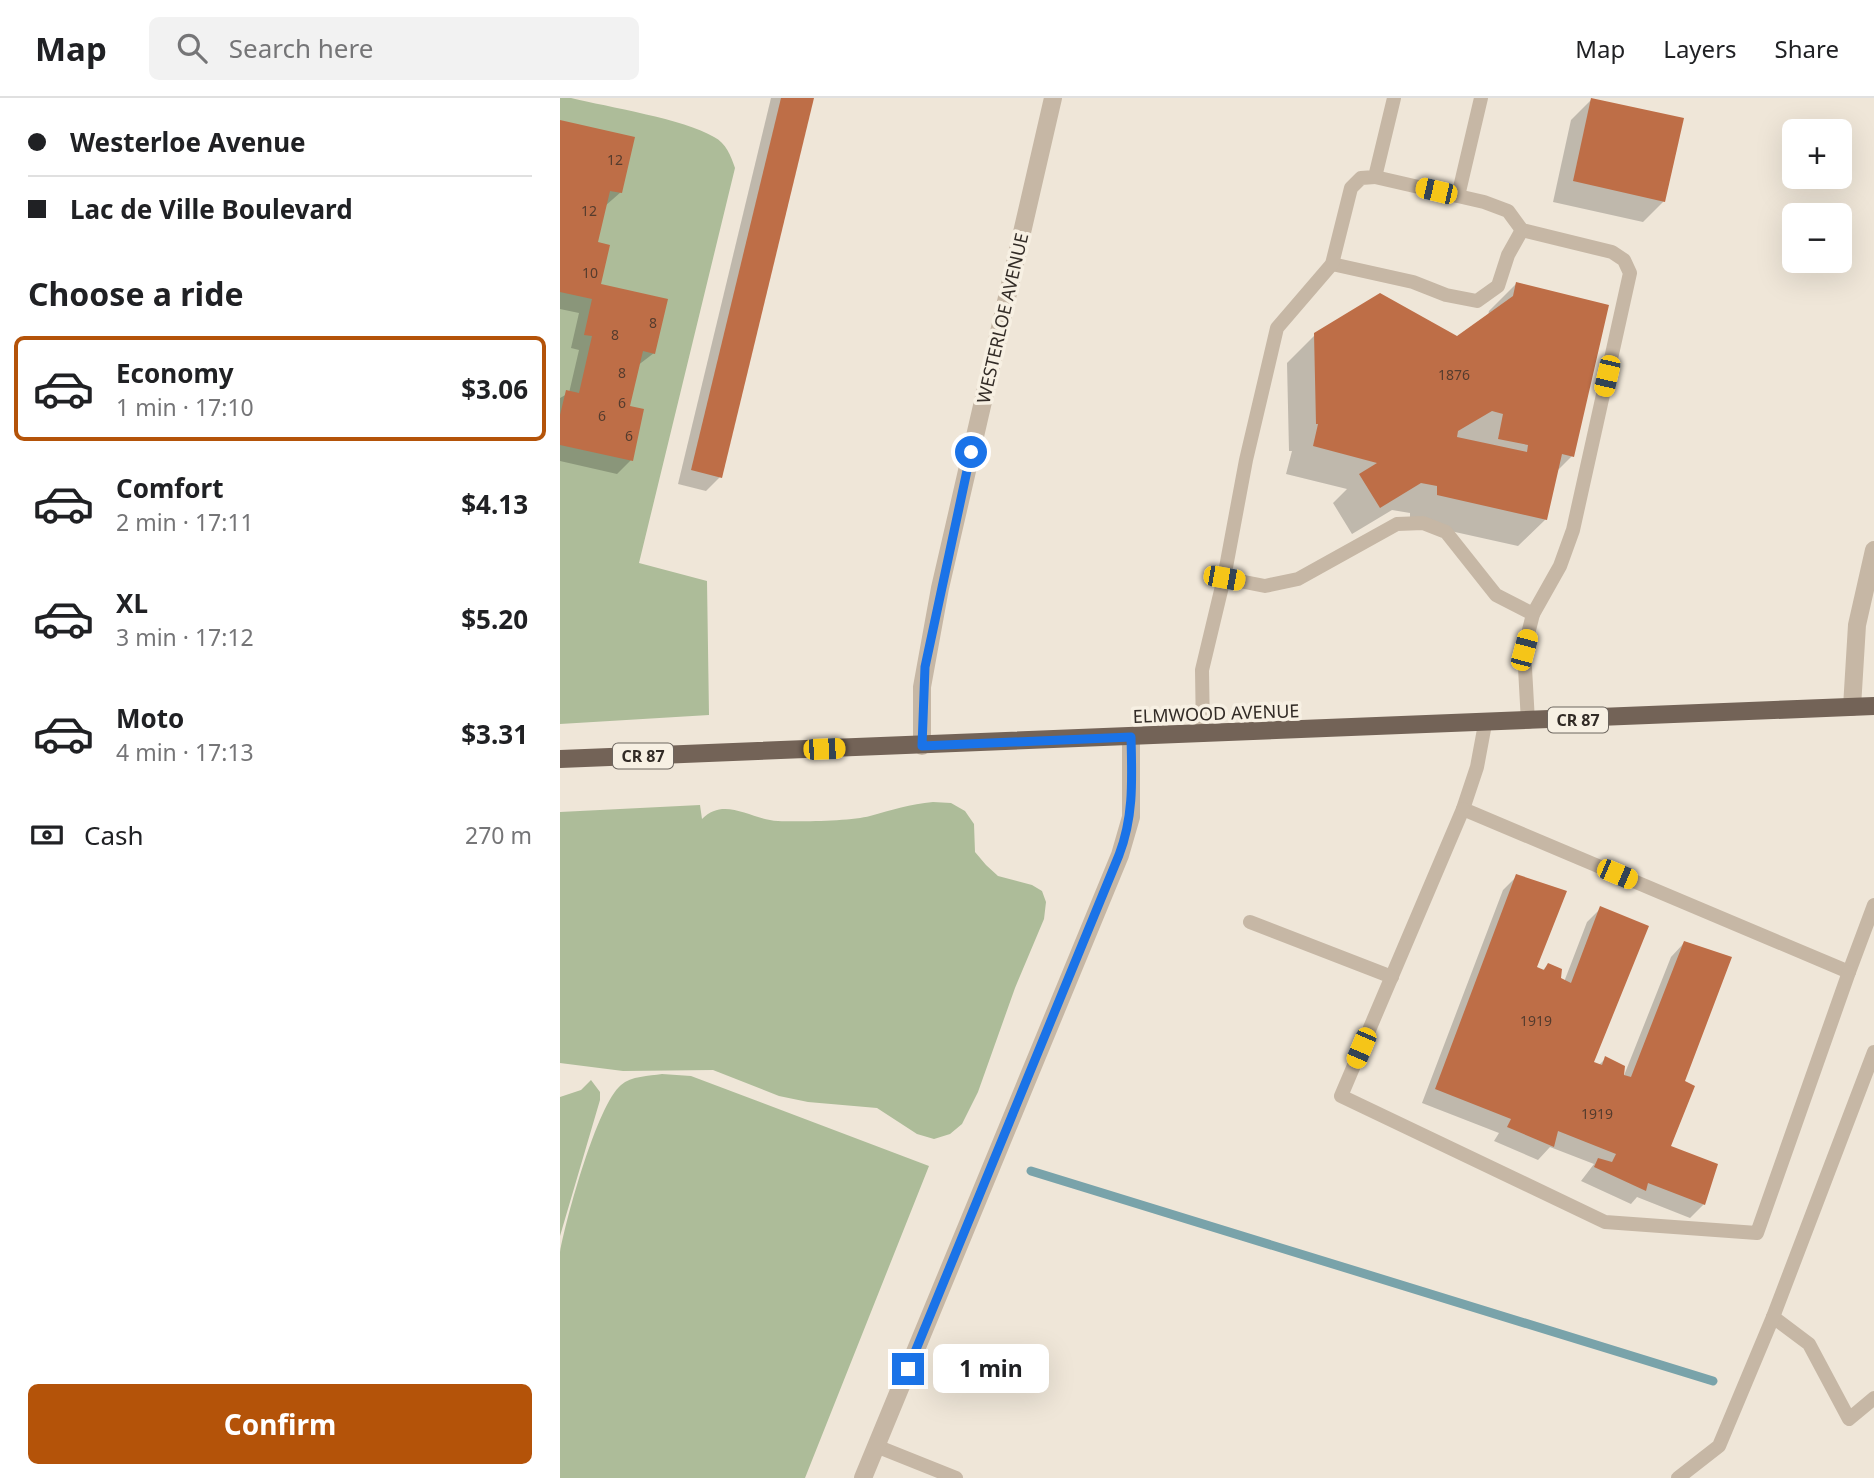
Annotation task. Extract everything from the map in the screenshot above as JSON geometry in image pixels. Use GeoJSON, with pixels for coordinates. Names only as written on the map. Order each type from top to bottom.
{"type":"FeatureCollection","features":[{"type":"Feature","properties":{"kind":"main road","name":"ELMWOOD AVENUE"},"geometry":{"type":"LineString","coordinates":[[560,759],[1485,724],[1874,706]]}},
{"type":"Feature","properties":{"kind":"street","name":"WESTERLOE AVENUE"},"geometry":{"type":"LineString","coordinates":[[922,746],[922,687],[940,587],[1053,98]]}},
{"type":"Feature","properties":{"kind":"street"},"geometry":{"type":"LineString","coordinates":[[1852,707],[1857,625],[1874,550]]}},
{"type":"Feature","properties":{"kind":"street"},"geometry":{"type":"LineString","coordinates":[[863,1478],[1126,837],[1133,797],[1131,737]]}},
{"type":"Feature","properties":{"kind":"lane"},"geometry":{"type":"LineString","coordinates":[[1375,177],[1394,98]]}},
{"type":"Feature","properties":{"kind":"lane"},"geometry":{"type":"LineString","coordinates":[[1458,196],[1481,98]]}},
{"type":"Feature","properties":{"kind":"lane"},"geometry":{"type":"LineString","coordinates":[[1203,735],[1202,670],[1277,328],[1332,264],[1351,188],[1361,178],[1375,177],[1458,196],[1508,211],[1522,230],[1612,252],[1624,260],[1630,273],[1573,530],[1560,566],[1533,614],[1524,650],[1528,722]]}},
{"type":"Feature","properties":{"kind":"lane"},"geometry":{"type":"LineString","coordinates":[[1332,264],[1413,282],[1446,295],[1476,301],[1499,286],[1508,255],[1522,230]]}},
{"type":"Feature","properties":{"kind":"lane"},"geometry":{"type":"LineString","coordinates":[[1224,578],[1265,586],[1298,579],[1397,524],[1423,523],[1446,533],[1496,595],[1533,614]]}},
{"type":"Feature","properties":{"kind":"lane"},"geometry":{"type":"LineString","coordinates":[[1485,724],[1477,767],[1463,809],[1341,1096],[1605,1222],[1757,1233],[1874,905]]}},
{"type":"Feature","properties":{"kind":"lane"},"geometry":{"type":"LineString","coordinates":[[1463,809],[1849,972]]}},
{"type":"Feature","properties":{"kind":"lane"},"geometry":{"type":"LineString","coordinates":[[1250,922],[1391,976]]}},
{"type":"Feature","properties":{"kind":"lane"},"geometry":{"type":"LineString","coordinates":[[1678,1478],[1719,1446],[1773,1317],[1874,1052]]}},
{"type":"Feature","properties":{"kind":"lane"},"geometry":{"type":"LineString","coordinates":[[1773,1317],[1809,1344],[1849,1419],[1874,1398]]}},
{"type":"Feature","properties":{"kind":"lane"},"geometry":{"type":"LineString","coordinates":[[876,1446],[956,1478]]}},
{"type":"Feature","properties":{"kind":"green space"},"geometry":{"type":"Polygon","coordinates":[[[560,98],[645,114],[701,131],[725,146],[735,168],[639,563],[707,581],[709,715],[560,724],[560,98]]]}},
{"type":"Feature","properties":{"kind":"green space"},"geometry":{"type":"Polygon","coordinates":[[[933,802],[951,803],[965,811],[974,824],[975,852],[986,865],[998,876],[1032,885],[1042,891],[1046,902],[1044,919],[1015,988],[978,1092],[962,1124],[950,1134],[934,1139],[917,1134],[877,1108],[808,1102],[779,1096],[713,1070],[623,1071],[560,1063],[560,812],[700,805],[702,819],[711,812],[729,809],[768,820],[811,821],[862,818],[933,802]]]}},
{"type":"Feature","properties":{"kind":"green space"},"geometry":{"type":"Polygon","coordinates":[[[662,1074],[691,1076],[929,1166],[805,1478],[560,1478],[560,1252],[569,1215],[593,1138],[612,1097],[621,1085],[630,1080],[662,1074]]]}},
{"type":"Feature","properties":{"kind":"green space"},"geometry":{"type":"Polygon","coordinates":[[[591,1080],[600,1092],[600,1100],[560,1236],[560,1097],[581,1090],[591,1080]]]}},
{"type":"Feature","properties":{"kind":"building"},"geometry":{"type":"Polygon","coordinates":[[[781,98],[814,98],[722,478],[691,470],[781,98]]]}},
{"type":"Feature","properties":{"kind":"building"},"geometry":{"type":"Polygon","coordinates":[[[1591,98],[1684,118],[1665,202],[1573,181],[1591,98]]]}},
{"type":"Feature","properties":{"kind":"building"},"geometry":{"type":"Polygon","coordinates":[[[560,120],[635,137],[622,193],[610,191],[598,242],[610,245],[601,284],[668,299],[655,354],[643,351],[630,406],[644,409],[633,461],[560,445],[560,415],[566,390],[579,393],[592,336],[584,335],[592,299],[560,292],[560,120]]]}},
{"type":"Feature","properties":{"kind":"building"},"geometry":{"type":"Polygon","coordinates":[[[1516,282],[1609,305],[1574,457],[1562,454],[1547,520],[1437,495],[1437,486],[1421,483],[1380,508],[1359,474],[1377,463],[1313,446],[1318,424],[1314,333],[1380,293],[1457,336],[1513,296],[1516,282]],[[1492,411],[1458,431],[1457,437],[1527,452],[1528,445],[1498,439],[1503,414],[1492,411]]]}},
{"type":"Feature","properties":{"kind":"building"},"geometry":{"type":"Polygon","coordinates":[[[1516,874],[1567,891],[1537,967],[1544,970],[1548,963],[1562,969],[1561,978],[1571,983],[1600,906],[1649,926],[1594,1062],[1602,1065],[1605,1056],[1625,1066],[1624,1075],[1631,1077],[1684,941],[1732,957],[1685,1081],[1695,1086],[1671,1146],[1718,1164],[1705,1205],[1648,1183],[1646,1191],[1594,1167],[1598,1158],[1612,1162],[1616,1154],[1558,1131],[1554,1147],[1507,1127],[1511,1119],[1435,1089],[1516,874]]]}},
{"type":"Feature","properties":{"kind":"waterway"},"geometry":{"type":"LineString","coordinates":[[1031,1171],[1713,1381]]}},
{"type":"Feature","properties":{"kind":"route"},"geometry":{"type":"LineString","coordinates":[[908,1369],[1119,855],[1131,817],[1133,797],[1131,737],[922,746],[925,667],[971,452]]}}]}
